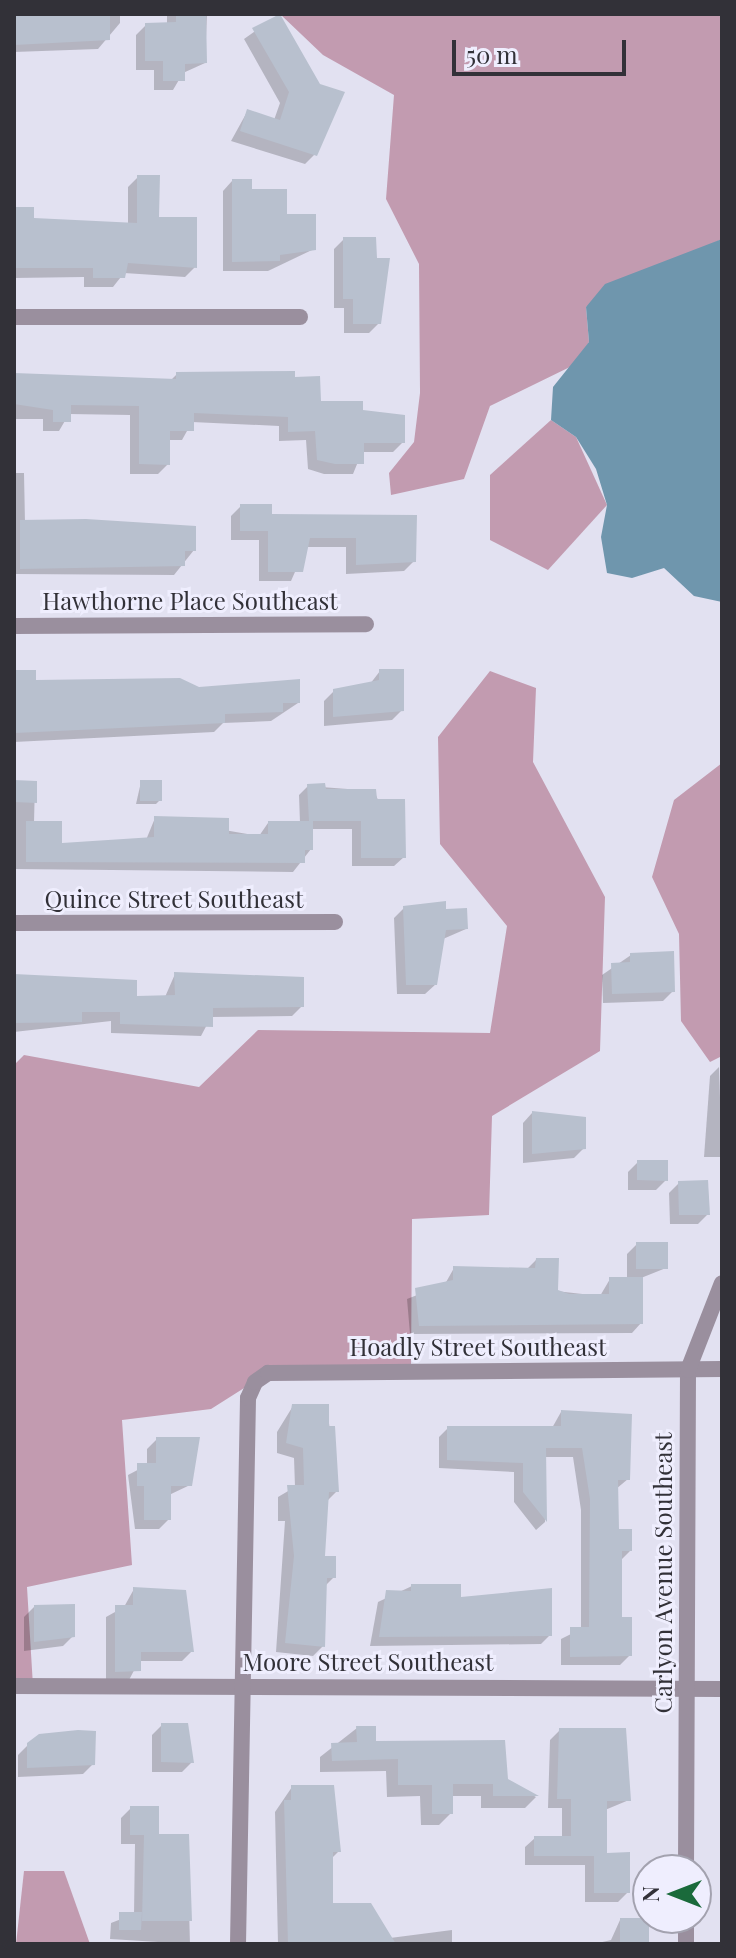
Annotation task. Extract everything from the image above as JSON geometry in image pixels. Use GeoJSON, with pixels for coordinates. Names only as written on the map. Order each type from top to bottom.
{"type":"FeatureCollection","features":[{"type":"Feature","properties":{"kind":"street"},"geometry":{"type":"LineString","coordinates":[[14,317],[300,317]]}},
{"type":"Feature","properties":{"kind":"street","name":"Hawthorne Place Southeast"},"geometry":{"type":"LineString","coordinates":[[14,626],[366,624]]}},
{"type":"Feature","properties":{"kind":"street","name":"Quince Street Southeast"},"geometry":{"type":"LineString","coordinates":[[14,923],[335,922]]}},
{"type":"Feature","properties":{"kind":"street","name":"Carlyon Avenue Southeast"},"geometry":{"type":"LineString","coordinates":[[686,1854],[688,1370],[722,1283]]}},
{"type":"Feature","properties":{"kind":"street","name":"Hoadly Street Southeast"},"geometry":{"type":"LineString","coordinates":[[241,1685],[248,1398],[268,1373],[722,1369]]}},
{"type":"Feature","properties":{"kind":"street"},"geometry":{"type":"LineString","coordinates":[[238,1944],[241,1685]]}},
{"type":"Feature","properties":{"kind":"street","name":"Moore Street Southeast"},"geometry":{"type":"LineString","coordinates":[[14,1686],[722,1689]]}},
{"type":"Feature","properties":{"kind":"shaded area"},"geometry":{"type":"Polygon","coordinates":[[[280,14],[722,14],[722,239],[586,307],[589,342],[576,364],[490,406],[464,479],[391,495],[389,473],[414,442],[420,393],[419,264],[386,199],[394,95],[323,55],[280,14]]]}},
{"type":"Feature","properties":{"kind":"shaded area"},"geometry":{"type":"Polygon","coordinates":[[[551,420],[576,437],[607,505],[548,570],[490,540],[490,475],[551,420]]]}},
{"type":"Feature","properties":{"kind":"shaded area"},"geometry":{"type":"Polygon","coordinates":[[[490,671],[536,688],[533,762],[605,897],[600,1051],[492,1116],[489,1215],[412,1219],[411,1372],[268,1373],[211,1409],[122,1420],[132,1565],[27,1587],[33,1686],[14,1686],[14,1065],[24,1055],[199,1087],[258,1030],[490,1033],[507,926],[440,844],[438,737],[490,671]]]}},
{"type":"Feature","properties":{"kind":"shaded area"},"geometry":{"type":"Polygon","coordinates":[[[722,763],[722,1056],[710,1062],[681,1021],[679,934],[652,877],[674,800],[722,763]]]}},
{"type":"Feature","properties":{"kind":"shaded area"},"geometry":{"type":"Polygon","coordinates":[[[24,1871],[64,1871],[90,1944],[16,1944],[24,1871]]]}},
{"type":"Feature","properties":{"kind":"water"},"geometry":{"type":"Polygon","coordinates":[[[722,239],[722,602],[694,596],[664,568],[632,578],[607,573],[601,537],[607,505],[596,469],[576,437],[551,420],[553,387],[589,342],[586,307],[605,284],[722,239]]]}},
{"type":"Feature","properties":{"kind":"building"},"geometry":{"type":"Polygon","coordinates":[[[14,14],[110,14],[110,40],[14,45],[14,14]]]}},
{"type":"Feature","properties":{"kind":"building"},"geometry":{"type":"Polygon","coordinates":[[[176,14],[206,14],[207,63],[185,64],[185,81],[163,81],[163,61],[145,61],[145,23],[176,22],[176,14]]]}},
{"type":"Feature","properties":{"kind":"building"},"geometry":{"type":"Polygon","coordinates":[[[280,14],[320,84],[345,92],[317,156],[240,131],[247,109],[280,120],[289,92],[252,28],[280,14]]]}},
{"type":"Feature","properties":{"kind":"building"},"geometry":{"type":"Polygon","coordinates":[[[137,175],[160,175],[159,217],[197,217],[197,268],[128,263],[125,278],[93,278],[93,268],[14,268],[14,207],[34,207],[34,218],[137,223],[137,175]]]}},
{"type":"Feature","properties":{"kind":"building"},"geometry":{"type":"Polygon","coordinates":[[[232,179],[252,179],[252,189],[287,189],[287,214],[316,214],[316,250],[280,255],[280,261],[232,262],[232,179]]]}},
{"type":"Feature","properties":{"kind":"building"},"geometry":{"type":"Polygon","coordinates":[[[343,237],[376,237],[377,258],[390,258],[381,324],[353,324],[353,299],[343,299],[343,237]]]}},
{"type":"Feature","properties":{"kind":"building"},"geometry":{"type":"Polygon","coordinates":[[[295,371],[295,377],[320,376],[321,401],[363,401],[363,410],[405,415],[405,443],[364,443],[364,464],[335,464],[317,460],[315,431],[288,432],[288,417],[194,413],[194,431],[170,431],[170,465],[139,464],[139,406],[71,405],[71,422],[53,422],[53,410],[14,404],[14,373],[176,379],[176,372],[295,371]]]}},
{"type":"Feature","properties":{"kind":"building"},"geometry":{"type":"Polygon","coordinates":[[[240,504],[272,504],[272,514],[417,515],[416,562],[356,565],[356,538],[310,538],[303,572],[268,572],[268,531],[240,531],[240,504]]]}},
{"type":"Feature","properties":{"kind":"building"},"geometry":{"type":"Polygon","coordinates":[[[86,519],[196,526],[196,551],[185,551],[185,566],[20,569],[20,520],[86,519]]]}},
{"type":"Feature","properties":{"kind":"building"},"geometry":{"type":"Polygon","coordinates":[[[379,669],[404,669],[404,711],[333,717],[333,689],[379,680],[379,669]]]}},
{"type":"Feature","properties":{"kind":"building"},"geometry":{"type":"Polygon","coordinates":[[[15,670],[36,670],[36,680],[180,678],[199,687],[300,679],[300,703],[283,703],[283,712],[225,714],[225,723],[15,733],[15,670]]]}},
{"type":"Feature","properties":{"kind":"building"},"geometry":{"type":"Polygon","coordinates":[[[14,780],[37,781],[37,803],[14,802],[14,780]]]}},
{"type":"Feature","properties":{"kind":"building"},"geometry":{"type":"Polygon","coordinates":[[[140,780],[162,780],[162,801],[140,801],[140,780]]]}},
{"type":"Feature","properties":{"kind":"building"},"geometry":{"type":"Polygon","coordinates":[[[325,783],[326,789],[376,789],[377,799],[405,799],[406,858],[361,858],[361,821],[313,821],[313,850],[305,850],[305,863],[26,862],[26,821],[62,821],[62,843],[154,837],[154,816],[229,818],[229,834],[268,834],[268,821],[309,821],[307,784],[325,783]]]}},
{"type":"Feature","properties":{"kind":"building"},"geometry":{"type":"Polygon","coordinates":[[[446,901],[446,909],[467,908],[468,929],[446,930],[437,985],[406,985],[403,906],[446,901]]]}},
{"type":"Feature","properties":{"kind":"building"},"geometry":{"type":"Polygon","coordinates":[[[674,951],[675,992],[612,994],[611,963],[630,962],[630,953],[674,951]]]}},
{"type":"Feature","properties":{"kind":"building"},"geometry":{"type":"Polygon","coordinates":[[[174,972],[304,977],[304,1007],[213,1008],[213,1027],[120,1024],[120,1012],[82,1012],[82,1022],[14,1023],[14,974],[137,980],[137,996],[175,995],[174,972]]]}},
{"type":"Feature","properties":{"kind":"building"},"geometry":{"type":"Polygon","coordinates":[[[532,1111],[586,1117],[586,1149],[532,1154],[532,1111]]]}},
{"type":"Feature","properties":{"kind":"building"},"geometry":{"type":"Polygon","coordinates":[[[637,1160],[668,1160],[668,1181],[637,1180],[637,1160]]]}},
{"type":"Feature","properties":{"kind":"building"},"geometry":{"type":"Polygon","coordinates":[[[708,1180],[710,1215],[679,1215],[678,1181],[708,1180]]]}},
{"type":"Feature","properties":{"kind":"building"},"geometry":{"type":"Polygon","coordinates":[[[636,1242],[668,1242],[668,1269],[636,1269],[636,1242]]]}},
{"type":"Feature","properties":{"kind":"building"},"geometry":{"type":"Polygon","coordinates":[[[536,1258],[559,1258],[558,1290],[569,1294],[609,1294],[609,1277],[643,1277],[643,1324],[419,1326],[415,1288],[453,1280],[453,1266],[535,1268],[536,1258]]]}},
{"type":"Feature","properties":{"kind":"building"},"geometry":{"type":"Polygon","coordinates":[[[292,1404],[329,1404],[329,1426],[335,1426],[339,1492],[329,1492],[325,1556],[336,1556],[336,1578],[327,1578],[325,1647],[285,1643],[294,1556],[287,1485],[304,1485],[303,1448],[286,1443],[292,1404]]]}},
{"type":"Feature","properties":{"kind":"building"},"geometry":{"type":"Polygon","coordinates":[[[561,1410],[632,1414],[630,1480],[618,1480],[619,1529],[632,1529],[632,1551],[622,1551],[622,1617],[632,1617],[632,1656],[570,1657],[570,1627],[589,1627],[590,1499],[582,1448],[546,1448],[547,1522],[523,1492],[523,1463],[447,1460],[447,1426],[561,1426],[561,1410]]]}},
{"type":"Feature","properties":{"kind":"building"},"geometry":{"type":"Polygon","coordinates":[[[156,1437],[200,1437],[192,1486],[171,1486],[171,1520],[144,1520],[144,1486],[137,1486],[137,1463],[156,1463],[156,1437]]]}},
{"type":"Feature","properties":{"kind":"building"},"geometry":{"type":"Polygon","coordinates":[[[411,1584],[461,1584],[461,1597],[552,1588],[552,1636],[379,1637],[386,1590],[411,1591],[411,1584]]]}},
{"type":"Feature","properties":{"kind":"building"},"geometry":{"type":"Polygon","coordinates":[[[133,1587],[186,1590],[194,1652],[141,1652],[141,1671],[115,1672],[115,1605],[133,1605],[133,1587]]]}},
{"type":"Feature","properties":{"kind":"building"},"geometry":{"type":"Polygon","coordinates":[[[75,1604],[75,1637],[34,1642],[34,1605],[75,1604]]]}},
{"type":"Feature","properties":{"kind":"building"},"geometry":{"type":"Polygon","coordinates":[[[161,1723],[188,1723],[194,1763],[161,1762],[161,1723]]]}},
{"type":"Feature","properties":{"kind":"building"},"geometry":{"type":"Polygon","coordinates":[[[356,1726],[376,1726],[376,1741],[505,1740],[508,1779],[539,1796],[493,1796],[493,1784],[453,1784],[453,1814],[432,1814],[432,1785],[398,1785],[398,1759],[332,1761],[331,1743],[357,1742],[356,1726]]]}},
{"type":"Feature","properties":{"kind":"building"},"geometry":{"type":"Polygon","coordinates":[[[559,1728],[626,1728],[631,1801],[607,1801],[607,1853],[630,1852],[630,1893],[594,1893],[594,1856],[534,1856],[534,1836],[571,1836],[571,1799],[557,1799],[559,1728]]]}},
{"type":"Feature","properties":{"kind":"building"},"geometry":{"type":"Polygon","coordinates":[[[96,1731],[95,1765],[27,1768],[27,1743],[39,1734],[96,1731]]]}},
{"type":"Feature","properties":{"kind":"building"},"geometry":{"type":"Polygon","coordinates":[[[291,1785],[334,1785],[341,1852],[333,1852],[333,1903],[371,1903],[396,1944],[288,1944],[284,1800],[291,1800],[291,1785]]]}},
{"type":"Feature","properties":{"kind":"building"},"geometry":{"type":"Polygon","coordinates":[[[130,1806],[159,1806],[159,1834],[189,1834],[192,1921],[142,1921],[144,1835],[130,1835],[130,1806]]]}},
{"type":"Feature","properties":{"kind":"building"},"geometry":{"type":"Polygon","coordinates":[[[119,1912],[142,1912],[141,1930],[119,1930],[119,1912]]]}},
{"type":"Feature","properties":{"kind":"building"},"geometry":{"type":"Polygon","coordinates":[[[620,1918],[632,1918],[632,1934],[649,1934],[649,1944],[620,1944],[620,1918]]]}}]}
